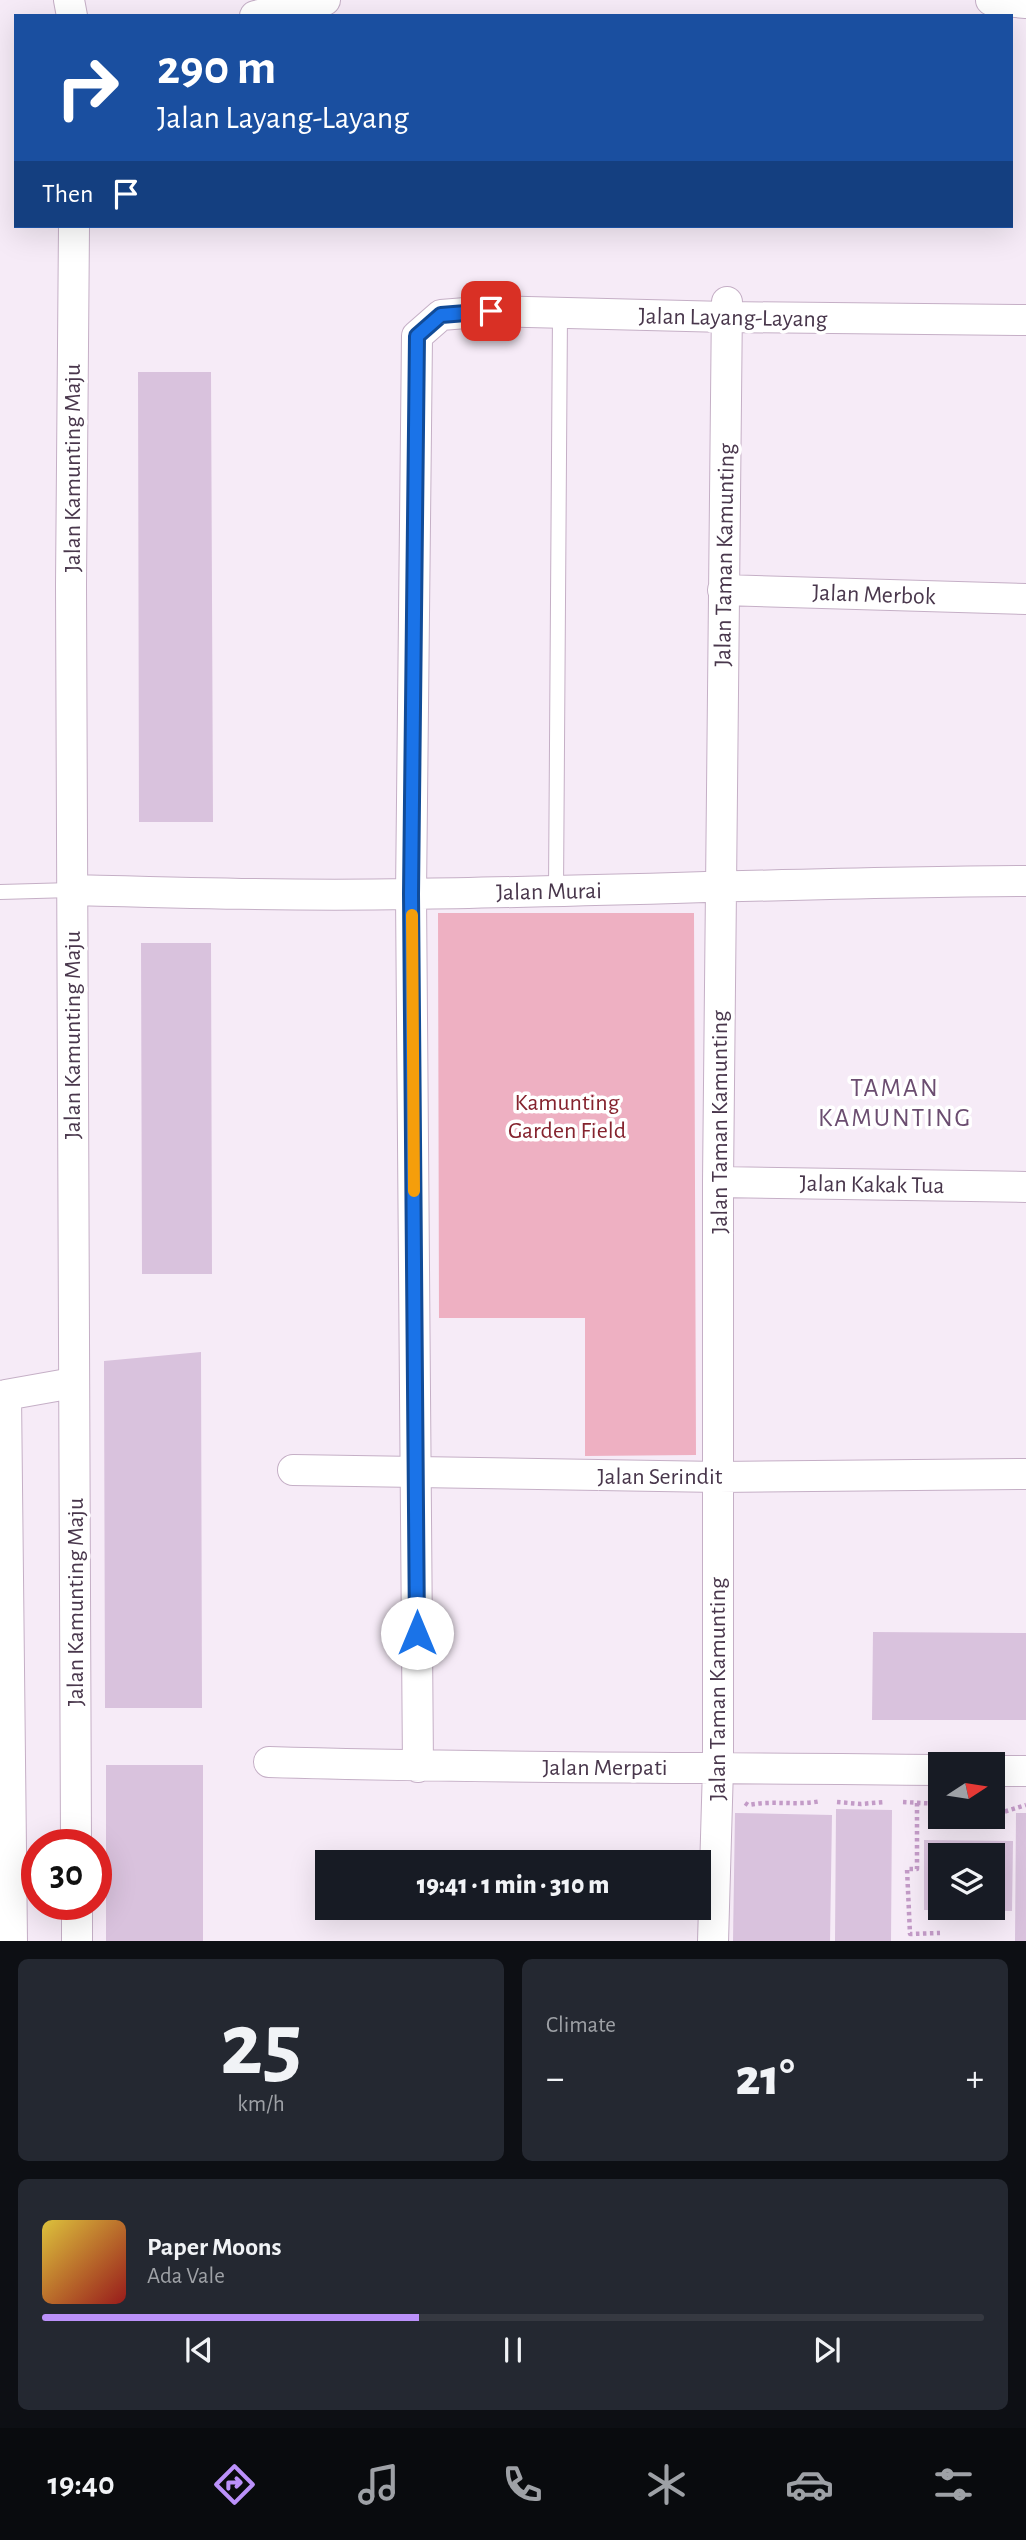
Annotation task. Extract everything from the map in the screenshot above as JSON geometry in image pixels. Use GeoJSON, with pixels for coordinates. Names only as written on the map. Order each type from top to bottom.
{"type":"FeatureCollection","features":[{"type":"Feature","properties":{"kind":"street"},"geometry":{"type":"LineString","coordinates":[[264,14],[325,0]]}},
{"type":"Feature","properties":{"kind":"street"},"geometry":{"type":"LineString","coordinates":[[991,0],[1026,3]]}},
{"type":"Feature","properties":{"kind":"street","name":"Jalan Kamunting Maju"},"geometry":{"type":"LineString","coordinates":[[74,228],[72,890],[76,1829]]}},
{"type":"Feature","properties":{"kind":"street","name":"Jalan Layang-Layang"},"geometry":{"type":"LineString","coordinates":[[411,894],[417,336],[441,315],[491,311],[560,313],[726,310],[1026,320]]}},
{"type":"Feature","properties":{"kind":"street","name":"Jalan Taman Kamunting"},"geometry":{"type":"LineString","coordinates":[[713,1941],[718,1767],[718,1182],[726,310]]}},
{"type":"Feature","properties":{"kind":"street","name":"Jalan Merbok"},"geometry":{"type":"LineString","coordinates":[[723,590],[1026,599]]}},
{"type":"Feature","properties":{"kind":"street","name":"Jalan Murai"},"geometry":{"type":"LineString","coordinates":[[72,890],[411,894],[1026,880]]}},
{"type":"Feature","properties":{"kind":"street"},"geometry":{"type":"LineString","coordinates":[[411,894],[418,1767]]}},
{"type":"Feature","properties":{"kind":"street","name":"Jalan Kakak Tua"},"geometry":{"type":"LineString","coordinates":[[718,1182],[1026,1187]]}},
{"type":"Feature","properties":{"kind":"street"},"geometry":{"type":"LineString","coordinates":[[12,1941],[3,1395],[73,1383]]}},
{"type":"Feature","properties":{"kind":"street","name":"Jalan Serindit"},"geometry":{"type":"LineString","coordinates":[[293,1470],[719,1477],[1026,1474]]}},
{"type":"Feature","properties":{"kind":"street","name":"Jalan Merpati"},"geometry":{"type":"LineString","coordinates":[[270,1762],[418,1767],[928,1770]]}},
{"type":"Feature","properties":{"kind":"street"},"geometry":{"type":"LineString","coordinates":[[1005,1771],[1026,1771]]}},
{"type":"Feature","properties":{"kind":"street"},"geometry":{"type":"LineString","coordinates":[[77,1920],[77,1941]]}},
{"type":"Feature","properties":{"kind":"lane"},"geometry":{"type":"LineString","coordinates":[[556,890],[560,313]]}},
{"type":"Feature","properties":{"kind":"lane"},"geometry":{"type":"LineString","coordinates":[[0,892],[72,890]]}},
{"type":"Feature","properties":{"kind":"path"},"geometry":{"type":"LineString","coordinates":[[717,1800],[738,1799],[748,1805],[769,1801],[782,1804],[826,1800],[861,1804],[889,1802]]}},
{"type":"Feature","properties":{"kind":"path"},"geometry":{"type":"LineString","coordinates":[[898,1802],[928,1803]]}},
{"type":"Feature","properties":{"kind":"path"},"geometry":{"type":"LineString","coordinates":[[917,1803],[917,1869],[907,1869],[911,1934],[940,1933]]}},
{"type":"Feature","properties":{"kind":"path"},"geometry":{"type":"LineString","coordinates":[[1005,1811],[1026,1805]]}},
{"type":"Feature","properties":{"kind":"green space","name":"Kamunting Garden Field"},"geometry":{"type":"Polygon","coordinates":[[[438,913],[694,913],[696,1455],[585,1456],[585,1318],[439,1318],[438,913]]]}},
{"type":"Feature","properties":{"kind":"building"},"geometry":{"type":"Polygon","coordinates":[[[138,372],[211,372],[213,822],[139,822],[138,372]]]}},
{"type":"Feature","properties":{"kind":"building"},"geometry":{"type":"Polygon","coordinates":[[[141,943],[211,943],[212,1274],[142,1274],[141,943]]]}},
{"type":"Feature","properties":{"kind":"building"},"geometry":{"type":"Polygon","coordinates":[[[201,1352],[202,1708],[105,1708],[104,1361],[201,1352]]]}},
{"type":"Feature","properties":{"kind":"building"},"geometry":{"type":"Polygon","coordinates":[[[873,1632],[1026,1633],[1026,1720],[872,1720],[873,1632]]]}},
{"type":"Feature","properties":{"kind":"building"},"geometry":{"type":"Polygon","coordinates":[[[106,1765],[203,1765],[203,1941],[106,1941],[106,1920],[112,1920],[112,1829],[106,1829],[106,1765]]]}},
{"type":"Feature","properties":{"kind":"building"},"geometry":{"type":"Polygon","coordinates":[[[836,1809],[892,1810],[891,1941],[835,1941],[836,1809]]]}},
{"type":"Feature","properties":{"kind":"building"},"geometry":{"type":"Polygon","coordinates":[[[735,1813],[832,1815],[830,1941],[733,1941],[735,1813]]]}},
{"type":"Feature","properties":{"kind":"building"},"geometry":{"type":"Polygon","coordinates":[[[1016,1813],[1026,1813],[1026,1941],[1015,1941],[1016,1813]]]}},
{"type":"Feature","properties":{"kind":"building"},"geometry":{"type":"Polygon","coordinates":[[[924,1840],[1013,1841],[1012,1911],[1005,1911],[1005,1843],[928,1843],[928,1910],[924,1910],[924,1840]]]}},
{"type":"Feature","properties":{"kind":"slow traffic"},"geometry":{"type":"LineString","coordinates":[[412,915],[414,1191]]}},
{"type":"Feature","properties":{"kind":"district","name":"TAMAN KAMUNTING"},"geometry":{"type":"Point","coordinates":[895,1102]}},
{"type":"Feature","properties":{"kind":"route"},"geometry":{"type":"LineString","coordinates":[[417,1633],[411,894],[417,336],[441,315],[491,311]]}}]}
